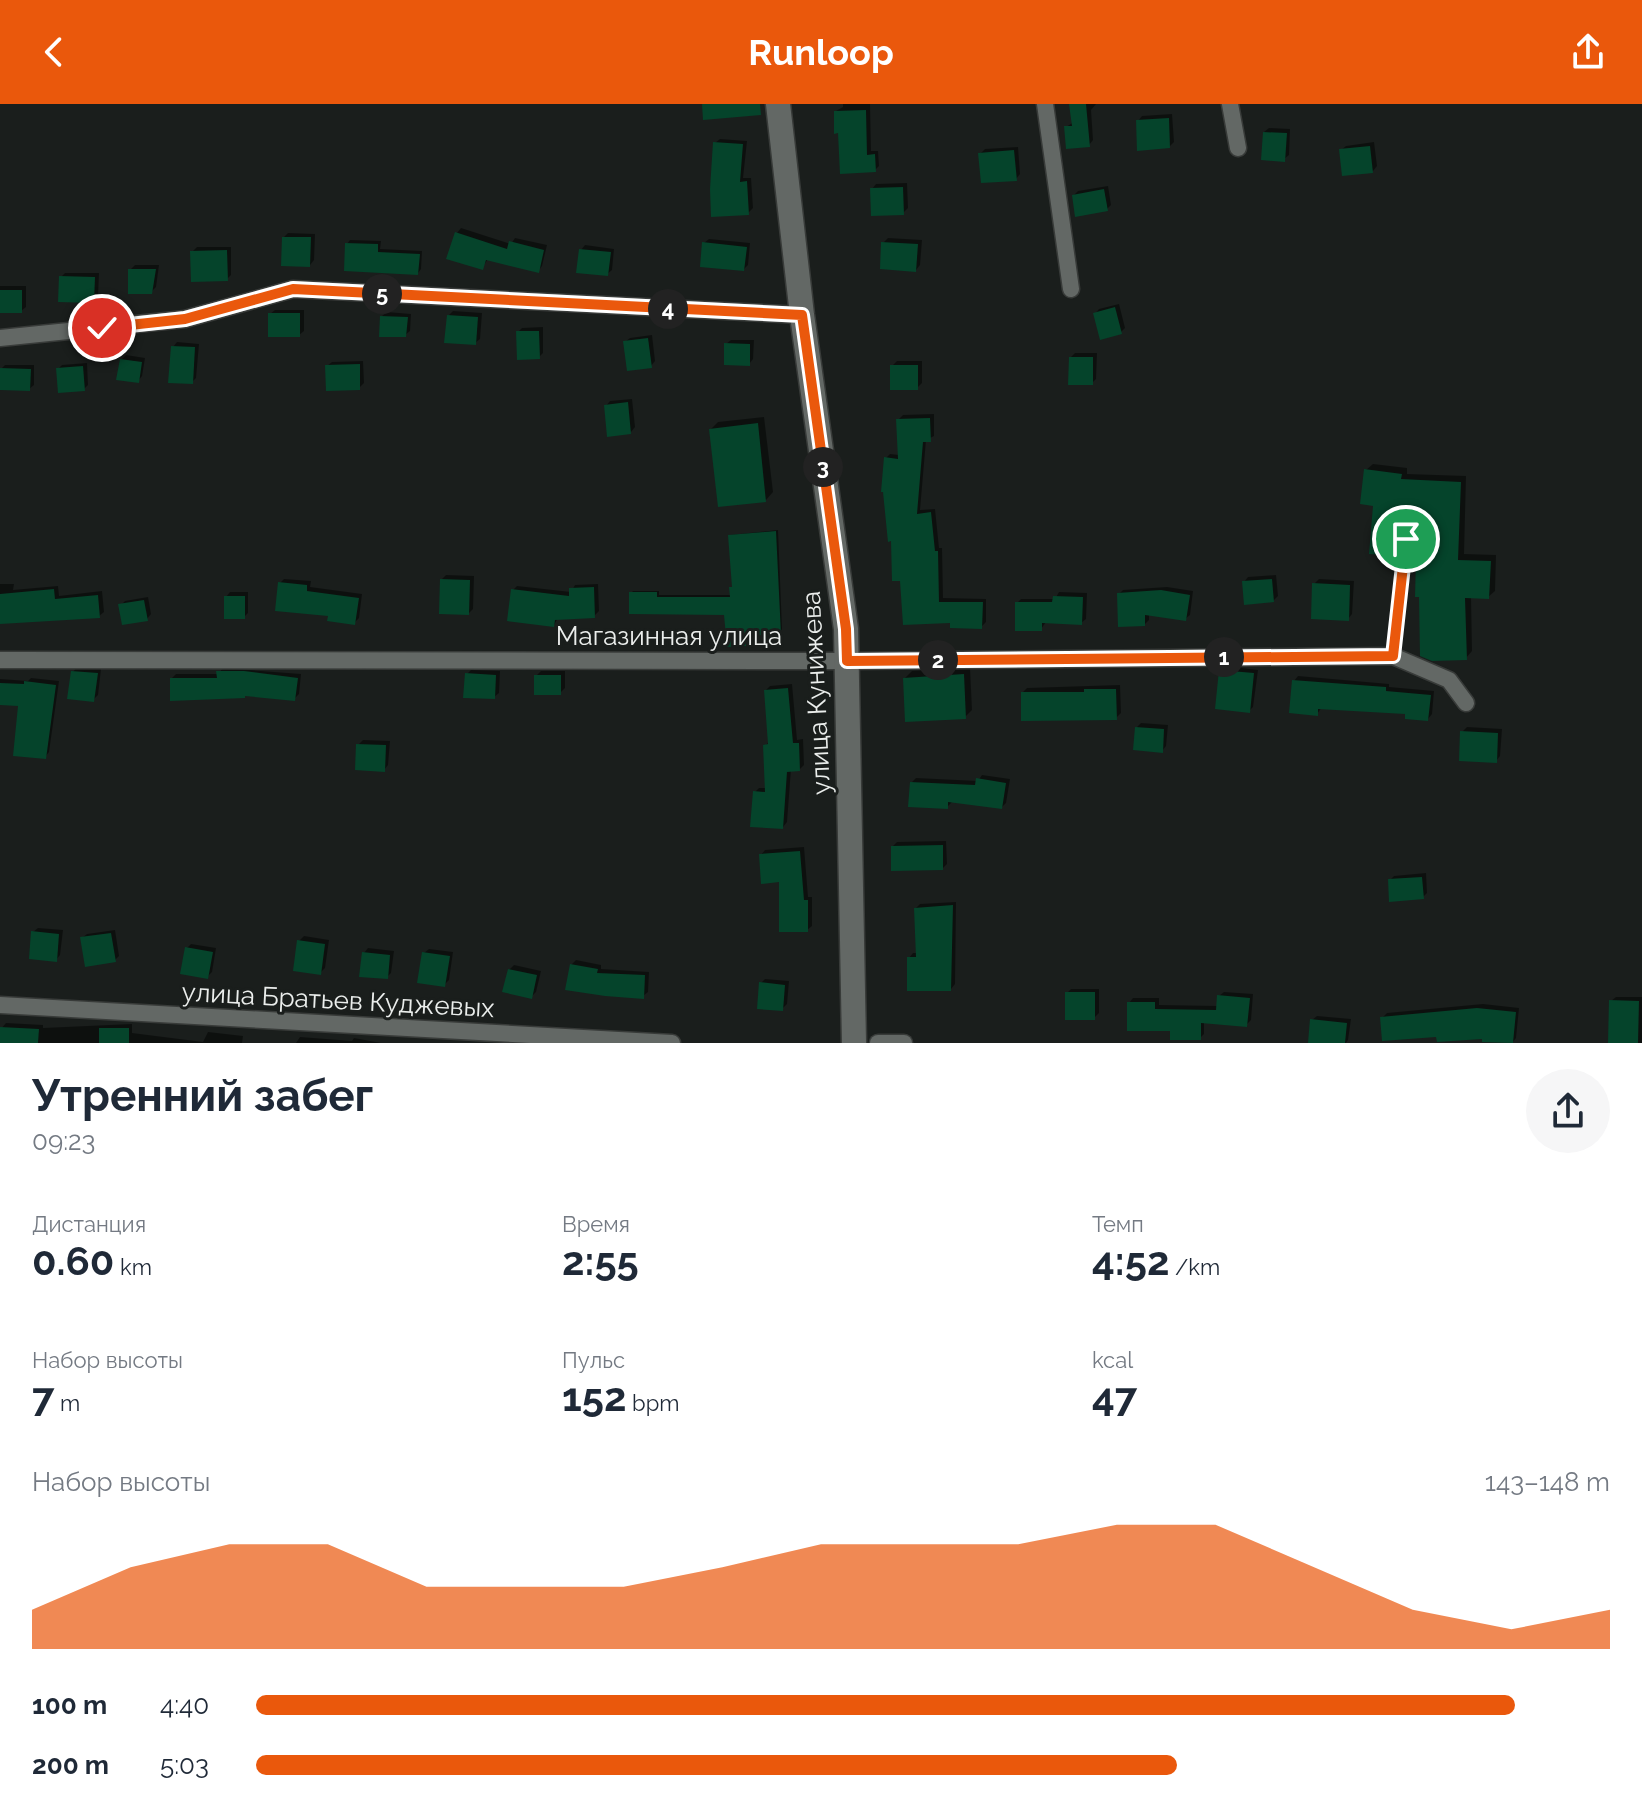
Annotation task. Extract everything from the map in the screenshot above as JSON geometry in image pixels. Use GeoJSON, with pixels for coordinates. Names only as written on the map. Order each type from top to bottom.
{"type":"FeatureCollection","features":[{"type":"Feature","properties":{"kind":"street","name":"улица Кунижева"},"geometry":{"type":"LineString","coordinates":[[778,104],[802,315],[846,629],[854,1043]]}},
{"type":"Feature","properties":{"kind":"street"},"geometry":{"type":"LineString","coordinates":[[1045,104],[1071,289]]}},
{"type":"Feature","properties":{"kind":"street"},"geometry":{"type":"LineString","coordinates":[[1230,104],[1238,148]]}},
{"type":"Feature","properties":{"kind":"street"},"geometry":{"type":"LineString","coordinates":[[0,338],[185,319],[293,289],[802,315]]}},
{"type":"Feature","properties":{"kind":"street","name":"Магазинная улица"},"geometry":{"type":"LineString","coordinates":[[0,660],[847,661],[1393,656],[1449,680],[1466,703]]}},
{"type":"Feature","properties":{"kind":"street","name":"улица Братьев Куджевых"},"geometry":{"type":"LineString","coordinates":[[0,1005],[672,1043]]}},
{"type":"Feature","properties":{"kind":"street"},"geometry":{"type":"LineString","coordinates":[[878,1043],[904,1043]]}},
{"type":"Feature","properties":{"kind":"lane"},"geometry":{"type":"LineString","coordinates":[[1393,656],[1406,539]]}},
{"type":"Feature","properties":{"kind":"building"},"geometry":{"type":"Polygon","coordinates":[[[702,104],[760,104],[761,115],[703,120],[702,104]]]}},
{"type":"Feature","properties":{"kind":"building"},"geometry":{"type":"Polygon","coordinates":[[[1069,104],[1086,104],[1090,147],[1066,149],[1064,126],[1072,126],[1069,104]]]}},
{"type":"Feature","properties":{"kind":"building"},"geometry":{"type":"Polygon","coordinates":[[[866,110],[867,155],[875,154],[876,172],[840,174],[834,111],[866,110]]]}},
{"type":"Feature","properties":{"kind":"building"},"geometry":{"type":"Polygon","coordinates":[[[1169,118],[1170,148],[1137,151],[1136,120],[1169,118]]]}},
{"type":"Feature","properties":{"kind":"building"},"geometry":{"type":"Polygon","coordinates":[[[1263,132],[1287,133],[1285,162],[1261,160],[1263,132]]]}},
{"type":"Feature","properties":{"kind":"building"},"geometry":{"type":"Polygon","coordinates":[[[713,142],[743,144],[740,182],[747,181],[749,215],[711,217],[713,142]]]}},
{"type":"Feature","properties":{"kind":"building"},"geometry":{"type":"Polygon","coordinates":[[[1370,146],[1373,173],[1342,176],[1339,149],[1370,146]]]}},
{"type":"Feature","properties":{"kind":"building"},"geometry":{"type":"Polygon","coordinates":[[[1014,150],[1017,181],[981,183],[978,153],[1014,150]]]}},
{"type":"Feature","properties":{"kind":"building"},"geometry":{"type":"Polygon","coordinates":[[[903,187],[904,215],[871,216],[870,188],[903,187]]]}},
{"type":"Feature","properties":{"kind":"building"},"geometry":{"type":"Polygon","coordinates":[[[1104,189],[1108,211],[1075,217],[1072,195],[1104,189]]]}},
{"type":"Feature","properties":{"kind":"building"},"geometry":{"type":"Polygon","coordinates":[[[455,232],[507,249],[509,241],[544,250],[539,273],[486,260],[483,270],[446,259],[455,232]]]}},
{"type":"Feature","properties":{"kind":"building"},"geometry":{"type":"Polygon","coordinates":[[[282,237],[311,237],[310,267],[281,266],[282,237]]]}},
{"type":"Feature","properties":{"kind":"building"},"geometry":{"type":"Polygon","coordinates":[[[702,242],[747,247],[744,271],[700,267],[702,242]]]}},
{"type":"Feature","properties":{"kind":"building"},"geometry":{"type":"Polygon","coordinates":[[[881,242],[918,244],[916,272],[880,269],[881,242]]]}},
{"type":"Feature","properties":{"kind":"building"},"geometry":{"type":"Polygon","coordinates":[[[345,243],[378,244],[378,252],[420,254],[418,275],[344,271],[345,243]]]}},
{"type":"Feature","properties":{"kind":"building"},"geometry":{"type":"Polygon","coordinates":[[[579,249],[611,252],[608,276],[576,273],[579,249]]]}},
{"type":"Feature","properties":{"kind":"building"},"geometry":{"type":"Polygon","coordinates":[[[227,250],[228,281],[191,282],[190,251],[227,250]]]}},
{"type":"Feature","properties":{"kind":"building"},"geometry":{"type":"Polygon","coordinates":[[[128,269],[156,269],[152,294],[128,294],[128,269]]]}},
{"type":"Feature","properties":{"kind":"building"},"geometry":{"type":"Polygon","coordinates":[[[59,276],[95,277],[94,303],[58,302],[59,276]]]}},
{"type":"Feature","properties":{"kind":"building"},"geometry":{"type":"Polygon","coordinates":[[[0,290],[22,290],[22,313],[0,313],[0,290]]]}},
{"type":"Feature","properties":{"kind":"building"},"geometry":{"type":"Polygon","coordinates":[[[1115,307],[1122,334],[1100,340],[1093,313],[1115,307]]]}},
{"type":"Feature","properties":{"kind":"building"},"geometry":{"type":"Polygon","coordinates":[[[268,313],[300,313],[300,337],[268,337],[268,313]]]}},
{"type":"Feature","properties":{"kind":"building"},"geometry":{"type":"Polygon","coordinates":[[[447,315],[478,317],[476,345],[444,343],[447,315]]]}},
{"type":"Feature","properties":{"kind":"building"},"geometry":{"type":"Polygon","coordinates":[[[380,316],[408,317],[406,337],[379,337],[380,316]]]}},
{"type":"Feature","properties":{"kind":"building"},"geometry":{"type":"Polygon","coordinates":[[[516,331],[539,331],[540,359],[517,360],[516,331]]]}},
{"type":"Feature","properties":{"kind":"building"},"geometry":{"type":"Polygon","coordinates":[[[648,338],[652,368],[627,371],[623,341],[648,338]]]}},
{"type":"Feature","properties":{"kind":"building"},"geometry":{"type":"Polygon","coordinates":[[[724,343],[750,344],[750,366],[724,365],[724,343]]]}},
{"type":"Feature","properties":{"kind":"building"},"geometry":{"type":"Polygon","coordinates":[[[171,346],[195,347],[193,384],[168,383],[171,346]]]}},
{"type":"Feature","properties":{"kind":"building"},"geometry":{"type":"Polygon","coordinates":[[[1069,357],[1093,357],[1093,385],[1068,385],[1069,357]]]}},
{"type":"Feature","properties":{"kind":"building"},"geometry":{"type":"Polygon","coordinates":[[[120,359],[142,362],[139,383],[116,380],[120,359]]]}},
{"type":"Feature","properties":{"kind":"building"},"geometry":{"type":"Polygon","coordinates":[[[360,364],[360,390],[326,391],[325,365],[360,364]]]}},
{"type":"Feature","properties":{"kind":"building"},"geometry":{"type":"Polygon","coordinates":[[[890,365],[918,365],[918,390],[890,390],[890,365]]]}},
{"type":"Feature","properties":{"kind":"building"},"geometry":{"type":"Polygon","coordinates":[[[83,366],[85,391],[58,393],[56,368],[83,366]]]}},
{"type":"Feature","properties":{"kind":"building"},"geometry":{"type":"Polygon","coordinates":[[[0,368],[31,369],[30,391],[0,390],[0,368]]]}},
{"type":"Feature","properties":{"kind":"building"},"geometry":{"type":"Polygon","coordinates":[[[628,402],[631,434],[607,437],[604,405],[628,402]]]}},
{"type":"Feature","properties":{"kind":"building"},"geometry":{"type":"Polygon","coordinates":[[[930,418],[931,442],[923,442],[917,514],[931,512],[935,551],[938,551],[939,602],[983,602],[982,629],[950,628],[950,623],[903,625],[900,581],[892,581],[891,541],[888,542],[881,492],[884,457],[898,459],[896,419],[930,418]]]}},
{"type":"Feature","properties":{"kind":"building"},"geometry":{"type":"Polygon","coordinates":[[[758,423],[766,502],[718,507],[709,429],[758,423]]]}},
{"type":"Feature","properties":{"kind":"building"},"geometry":{"type":"Polygon","coordinates":[[[1364,469],[1402,474],[1401,479],[1461,482],[1458,560],[1491,561],[1489,599],[1465,598],[1467,660],[1432,661],[1420,656],[1419,597],[1415,597],[1416,558],[1411,558],[1413,537],[1408,532],[1401,534],[1397,556],[1369,554],[1373,506],[1360,504],[1364,469]]]}},
{"type":"Feature","properties":{"kind":"building"},"geometry":{"type":"Polygon","coordinates":[[[776,531],[781,634],[745,636],[746,646],[727,647],[724,615],[629,614],[629,592],[657,592],[657,597],[730,597],[728,535],[776,531]]]}},
{"type":"Feature","properties":{"kind":"building"},"geometry":{"type":"Polygon","coordinates":[[[440,579],[470,580],[469,615],[439,614],[440,579]]]}},
{"type":"Feature","properties":{"kind":"building"},"geometry":{"type":"Polygon","coordinates":[[[1272,579],[1274,602],[1244,605],[1242,581],[1272,579]]]}},
{"type":"Feature","properties":{"kind":"building"},"geometry":{"type":"Polygon","coordinates":[[[278,582],[307,585],[307,591],[359,598],[355,625],[327,621],[328,616],[275,611],[278,582]]]}},
{"type":"Feature","properties":{"kind":"building"},"geometry":{"type":"Polygon","coordinates":[[[1312,583],[1350,585],[1349,621],[1311,619],[1312,583]]]}},
{"type":"Feature","properties":{"kind":"building"},"geometry":{"type":"Polygon","coordinates":[[[594,587],[595,618],[555,620],[554,627],[507,621],[511,589],[569,596],[569,588],[594,587]]]}},
{"type":"Feature","properties":{"kind":"building"},"geometry":{"type":"Polygon","coordinates":[[[54,589],[55,599],[98,595],[100,618],[0,624],[0,594],[54,589]]]}},
{"type":"Feature","properties":{"kind":"building"},"geometry":{"type":"Polygon","coordinates":[[[1161,590],[1190,595],[1186,621],[1145,615],[1145,626],[1118,627],[1117,593],[1161,590]]]}},
{"type":"Feature","properties":{"kind":"building"},"geometry":{"type":"Polygon","coordinates":[[[224,596],[245,596],[245,619],[224,619],[224,596]]]}},
{"type":"Feature","properties":{"kind":"building"},"geometry":{"type":"Polygon","coordinates":[[[1053,596],[1083,597],[1082,625],[1042,623],[1042,631],[1015,631],[1015,602],[1052,602],[1053,596]]]}},
{"type":"Feature","properties":{"kind":"building"},"geometry":{"type":"Polygon","coordinates":[[[144,600],[148,621],[122,625],[118,604],[144,600]]]}},
{"type":"Feature","properties":{"kind":"building"},"geometry":{"type":"Polygon","coordinates":[[[1219,670],[1254,673],[1250,713],[1215,709],[1219,670]]]}},
{"type":"Feature","properties":{"kind":"building"},"geometry":{"type":"Polygon","coordinates":[[[71,671],[98,673],[94,702],[67,699],[71,671]]]}},
{"type":"Feature","properties":{"kind":"building"},"geometry":{"type":"Polygon","coordinates":[[[216,671],[298,678],[295,701],[245,696],[170,701],[170,678],[217,678],[216,671]]]}},
{"type":"Feature","properties":{"kind":"building"},"geometry":{"type":"Polygon","coordinates":[[[465,673],[496,675],[495,699],[463,698],[465,673]]]}},
{"type":"Feature","properties":{"kind":"building"},"geometry":{"type":"Polygon","coordinates":[[[964,674],[966,719],[905,722],[903,678],[964,674]]]}},
{"type":"Feature","properties":{"kind":"building"},"geometry":{"type":"Polygon","coordinates":[[[534,675],[561,675],[561,695],[534,695],[534,675]]]}},
{"type":"Feature","properties":{"kind":"building"},"geometry":{"type":"Polygon","coordinates":[[[1292,680],[1386,687],[1386,691],[1431,695],[1428,721],[1405,719],[1405,714],[1318,709],[1318,716],[1289,713],[1292,680]]]}},
{"type":"Feature","properties":{"kind":"building"},"geometry":{"type":"Polygon","coordinates":[[[24,681],[56,685],[46,759],[13,756],[18,706],[0,705],[0,683],[24,684],[24,681]]]}},
{"type":"Feature","properties":{"kind":"building"},"geometry":{"type":"Polygon","coordinates":[[[788,688],[793,743],[799,743],[800,771],[787,772],[783,829],[750,827],[753,791],[765,792],[763,745],[768,744],[764,690],[788,688]]]}},
{"type":"Feature","properties":{"kind":"building"},"geometry":{"type":"Polygon","coordinates":[[[1084,689],[1116,689],[1117,720],[1021,721],[1021,692],[1084,692],[1084,689]]]}},
{"type":"Feature","properties":{"kind":"building"},"geometry":{"type":"Polygon","coordinates":[[[1135,727],[1164,729],[1163,753],[1133,750],[1135,727]]]}},
{"type":"Feature","properties":{"kind":"building"},"geometry":{"type":"Polygon","coordinates":[[[1460,731],[1498,733],[1497,763],[1459,761],[1460,731]]]}},
{"type":"Feature","properties":{"kind":"building"},"geometry":{"type":"Polygon","coordinates":[[[356,744],[386,745],[385,772],[355,770],[356,744]]]}},
{"type":"Feature","properties":{"kind":"building"},"geometry":{"type":"Polygon","coordinates":[[[976,778],[1006,783],[1002,809],[948,802],[948,809],[908,807],[910,782],[975,785],[976,778]]]}},
{"type":"Feature","properties":{"kind":"building"},"geometry":{"type":"Polygon","coordinates":[[[943,845],[943,870],[891,871],[891,846],[943,845]]]}},
{"type":"Feature","properties":{"kind":"building"},"geometry":{"type":"Polygon","coordinates":[[[800,851],[804,900],[808,900],[808,932],[779,932],[779,882],[761,884],[759,854],[800,851]]]}},
{"type":"Feature","properties":{"kind":"building"},"geometry":{"type":"Polygon","coordinates":[[[1422,877],[1424,899],[1389,902],[1388,879],[1422,877]]]}},
{"type":"Feature","properties":{"kind":"building"},"geometry":{"type":"Polygon","coordinates":[[[953,905],[951,991],[907,991],[907,957],[916,957],[914,908],[953,905]]]}},
{"type":"Feature","properties":{"kind":"building"},"geometry":{"type":"Polygon","coordinates":[[[31,931],[59,934],[57,962],[29,959],[31,931]]]}},
{"type":"Feature","properties":{"kind":"building"},"geometry":{"type":"Polygon","coordinates":[[[111,933],[116,962],[85,967],[80,937],[111,933]]]}},
{"type":"Feature","properties":{"kind":"building"},"geometry":{"type":"Polygon","coordinates":[[[297,940],[325,944],[321,975],[293,971],[297,940]]]}},
{"type":"Feature","properties":{"kind":"building"},"geometry":{"type":"Polygon","coordinates":[[[185,947],[213,952],[208,979],[180,974],[185,947]]]}},
{"type":"Feature","properties":{"kind":"building"},"geometry":{"type":"Polygon","coordinates":[[[362,952],[390,955],[388,979],[359,977],[362,952]]]}},
{"type":"Feature","properties":{"kind":"building"},"geometry":{"type":"Polygon","coordinates":[[[422,952],[450,956],[445,987],[417,983],[422,952]]]}},
{"type":"Feature","properties":{"kind":"building"},"geometry":{"type":"Polygon","coordinates":[[[570,964],[598,969],[597,973],[645,975],[644,999],[565,990],[570,964]]]}},
{"type":"Feature","properties":{"kind":"building"},"geometry":{"type":"Polygon","coordinates":[[[508,969],[537,975],[532,999],[502,992],[508,969]]]}},
{"type":"Feature","properties":{"kind":"building"},"geometry":{"type":"Polygon","coordinates":[[[759,982],[785,985],[783,1011],[757,1009],[759,982]]]}},
{"type":"Feature","properties":{"kind":"building"},"geometry":{"type":"Polygon","coordinates":[[[1065,992],[1095,992],[1095,1020],[1065,1020],[1065,992]]]}},
{"type":"Feature","properties":{"kind":"building"},"geometry":{"type":"Polygon","coordinates":[[[1217,995],[1250,998],[1247,1027],[1201,1023],[1201,1040],[1170,1040],[1170,1031],[1127,1031],[1127,1002],[1155,1002],[1155,1009],[1216,1010],[1217,995]]]}},
{"type":"Feature","properties":{"kind":"building"},"geometry":{"type":"Polygon","coordinates":[[[1609,1000],[1639,1001],[1638,1043],[1608,1043],[1609,1000]]]}},
{"type":"Feature","properties":{"kind":"building"},"geometry":{"type":"Polygon","coordinates":[[[1477,1008],[1516,1012],[1513,1043],[1482,1042],[1482,1039],[1437,1042],[1436,1037],[1382,1041],[1380,1017],[1477,1008]]]}},
{"type":"Feature","properties":{"kind":"building"},"geometry":{"type":"Polygon","coordinates":[[[1310,1019],[1347,1023],[1345,1043],[1308,1043],[1310,1019]]]}},
{"type":"Feature","properties":{"kind":"building"},"geometry":{"type":"Polygon","coordinates":[[[0,1027],[39,1029],[38,1043],[0,1043],[0,1027]]]}},
{"type":"Feature","properties":{"kind":"building"},"geometry":{"type":"Polygon","coordinates":[[[99,1028],[129,1028],[129,1043],[99,1043],[99,1028]]]}},
{"type":"Feature","properties":{"kind":"route"},"geometry":{"type":"LineString","coordinates":[[102,328],[185,319],[293,289],[802,315],[846,629],[847,661],[1393,656],[1406,539]]}}]}
